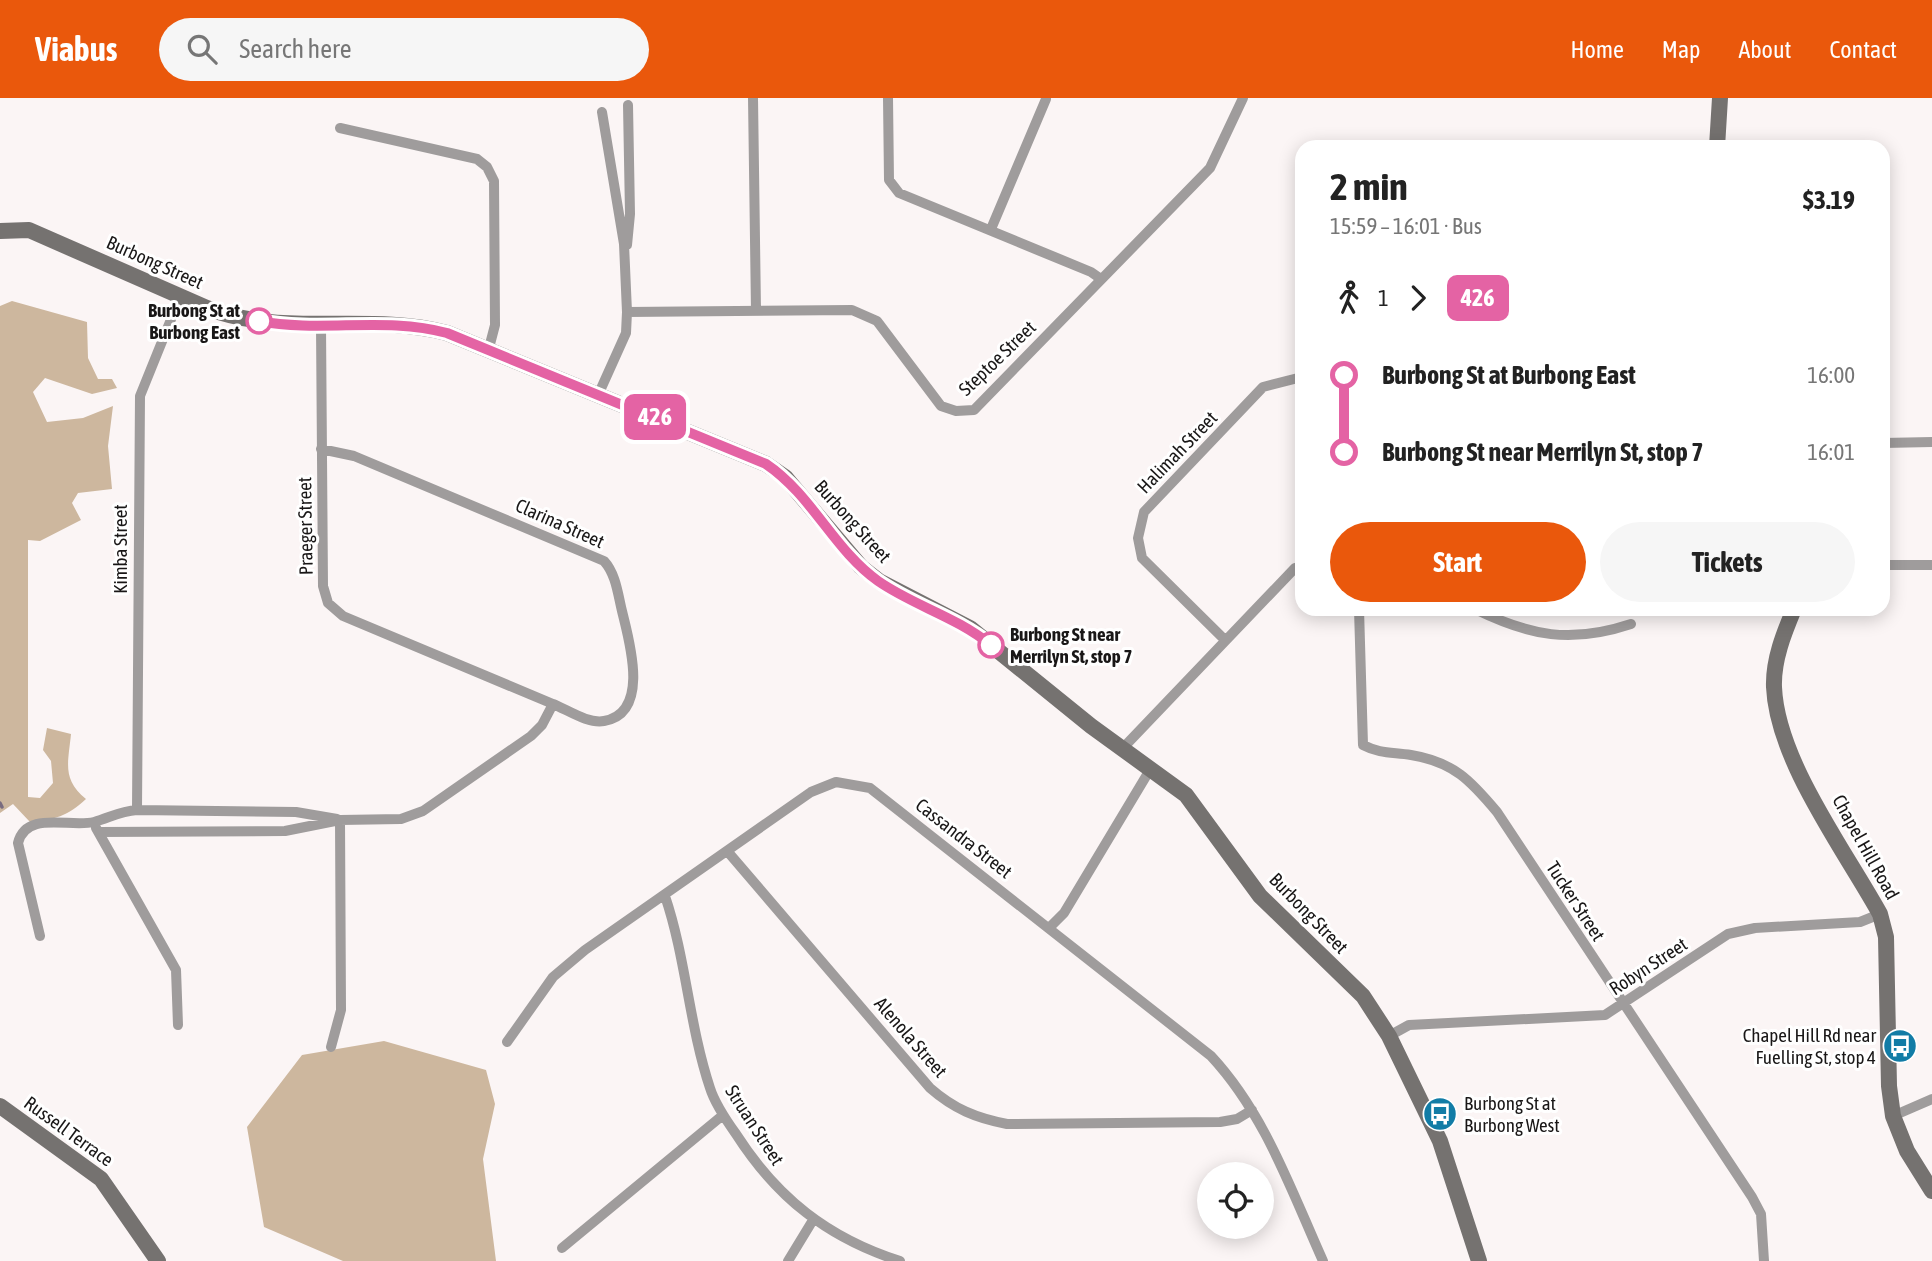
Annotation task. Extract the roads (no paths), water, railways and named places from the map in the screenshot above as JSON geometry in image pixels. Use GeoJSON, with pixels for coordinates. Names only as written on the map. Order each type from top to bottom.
{"type":"FeatureCollection","features":[{"type":"Feature","properties":{"kind":"street"},"geometry":{"type":"LineString","coordinates":[[753,98],[756,311]]}},
{"type":"Feature","properties":{"kind":"street"},"geometry":{"type":"LineString","coordinates":[[888,98],[889,180],[899,193],[1093,272],[1101,279]]}},
{"type":"Feature","properties":{"kind":"street","name":"Steptoe Street"},"geometry":{"type":"LineString","coordinates":[[627,312],[852,310],[877,321],[942,406],[956,411],[974,410],[1210,168],[1243,98]]}},
{"type":"Feature","properties":{"kind":"street"},"geometry":{"type":"LineString","coordinates":[[1717,140],[1720,98]]}},
{"type":"Feature","properties":{"kind":"street"},"geometry":{"type":"LineString","coordinates":[[991,229],[1046,99]]}},
{"type":"Feature","properties":{"kind":"street"},"geometry":{"type":"LineString","coordinates":[[625,258],[630,214],[628,105]]}},
{"type":"Feature","properties":{"kind":"street"},"geometry":{"type":"LineString","coordinates":[[599,393],[626,333],[627,312],[625,258],[602,113]]}},
{"type":"Feature","properties":{"kind":"street"},"geometry":{"type":"LineString","coordinates":[[340,128],[477,159],[487,167],[494,181],[495,264],[495,325],[489,348]]}},
{"type":"Feature","properties":{"kind":"street","name":"Burbong Street"},"geometry":{"type":"LineString","coordinates":[[0,231],[29,230],[180,297],[215,311],[247,319],[321,326],[412,325],[447,333],[599,393],[766,464],[785,477],[861,566],[878,581],[970,628],[1122,749],[1186,795],[1260,896],[1363,996],[1390,1036],[1440,1141],[1479,1261]]}},
{"type":"Feature","properties":{"kind":"street","name":"Kimba Street"},"geometry":{"type":"LineString","coordinates":[[137,810],[140,396],[180,297]]}},
{"type":"Feature","properties":{"kind":"street","name":"Praeger Street"},"geometry":{"type":"LineString","coordinates":[[321,326],[323,586],[333,610],[553,704]]}},
{"type":"Feature","properties":{"kind":"street","name":"Halimah Street"},"geometry":{"type":"LineString","coordinates":[[1225,640],[1142,558],[1138,538],[1144,512],[1264,387],[1295,379]]}},
{"type":"Feature","properties":{"kind":"street"},"geometry":{"type":"LineString","coordinates":[[1890,443],[1932,442]]}},
{"type":"Feature","properties":{"kind":"street","name":"Clarina Street"},"geometry":{"type":"LineString","coordinates":[[321,449],[354,456],[593,555],[607,564],[613,576],[634,665],[629,696],[619,713],[602,721],[590,720],[553,704]]}},
{"type":"Feature","properties":{"kind":"street"},"geometry":{"type":"LineString","coordinates":[[1890,565],[1932,565]]}},
{"type":"Feature","properties":{"kind":"street"},"geometry":{"type":"LineString","coordinates":[[1122,749],[1295,569]]}},
{"type":"Feature","properties":{"kind":"street","name":"Tucker Street"},"geometry":{"type":"LineString","coordinates":[[1359,616],[1363,745],[1379,754],[1411,755],[1456,768],[1497,812],[1761,1214],[1764,1261]]}},
{"type":"Feature","properties":{"kind":"street"},"geometry":{"type":"LineString","coordinates":[[1489,616],[1512,627],[1544,635],[1572,636],[1609,631],[1631,624]]}},
{"type":"Feature","properties":{"kind":"street","name":"Chapel Hill Road"},"geometry":{"type":"LineString","coordinates":[[1791,616],[1780,646],[1773,684],[1778,720],[1792,760],[1880,914],[1886,937],[1889,1086],[1893,1116],[1907,1151],[1932,1191]]}},
{"type":"Feature","properties":{"kind":"street"},"geometry":{"type":"LineString","coordinates":[[40,936],[18,846],[22,833],[31,826],[43,823],[96,827],[285,831],[340,820],[401,819],[423,811],[535,733],[553,704]]}},
{"type":"Feature","properties":{"kind":"street"},"geometry":{"type":"LineString","coordinates":[[1050,927],[1064,913],[1151,768]]}},
{"type":"Feature","properties":{"kind":"street","name":"Cassandra Street"},"geometry":{"type":"LineString","coordinates":[[507,1042],[554,977],[585,950],[811,792],[836,782],[870,788],[1212,1056],[1230,1076],[1269,1140],[1323,1261]]}},
{"type":"Feature","properties":{"kind":"street"},"geometry":{"type":"LineString","coordinates":[[96,827],[118,812],[137,810],[296,812],[340,820]]}},
{"type":"Feature","properties":{"kind":"street"},"geometry":{"type":"LineString","coordinates":[[331,1047],[341,1010],[340,820]]}},
{"type":"Feature","properties":{"kind":"street"},"geometry":{"type":"LineString","coordinates":[[96,827],[176,970],[178,1025]]}},
{"type":"Feature","properties":{"kind":"street","name":"Alenola Street"},"geometry":{"type":"LineString","coordinates":[[728,852],[930,1088],[949,1104],[978,1119],[1007,1124],[1220,1122],[1237,1119],[1252,1110]]}},
{"type":"Feature","properties":{"kind":"street","name":"Struan Street"},"geometry":{"type":"LineString","coordinates":[[665,896],[710,1090],[723,1115],[767,1177],[813,1220],[873,1252],[900,1261]]}},
{"type":"Feature","properties":{"kind":"street","name":"Robyn Street"},"geometry":{"type":"LineString","coordinates":[[1390,1036],[1409,1026],[1605,1015],[1728,934],[1755,928],[1860,922],[1880,914]]}},
{"type":"Feature","properties":{"kind":"street"},"geometry":{"type":"LineString","coordinates":[[1893,1116],[1932,1099]]}},
{"type":"Feature","properties":{"kind":"street","name":"Russell Terrace"},"geometry":{"type":"LineString","coordinates":[[0,1106],[101,1179],[158,1261]]}},
{"type":"Feature","properties":{"kind":"street"},"geometry":{"type":"LineString","coordinates":[[562,1248],[723,1115]]}},
{"type":"Feature","properties":{"kind":"street"},"geometry":{"type":"LineString","coordinates":[[788,1261],[813,1220]]}},
{"type":"Feature","properties":{"kind":"waterway"},"geometry":{"type":"LineString","coordinates":[[0,803],[2,807]]}},
{"type":"Feature","properties":{"kind":"place","name":"Burbong St at Burbong East"},"geometry":{"type":"Point","coordinates":[259,321]}},
{"type":"Feature","properties":{"kind":"place","name":"Burbong St near Merrilyn St, stop 7"},"geometry":{"type":"Point","coordinates":[991,645]}},
{"type":"Feature","properties":{"kind":"place","name":"Chapel Hill Rd near Fuelling St, stop 4"},"geometry":{"type":"Point","coordinates":[1900,1046]}},
{"type":"Feature","properties":{"kind":"place","name":"Burbong St at Burbong West"},"geometry":{"type":"Point","coordinates":[1440,1114]}}]}
